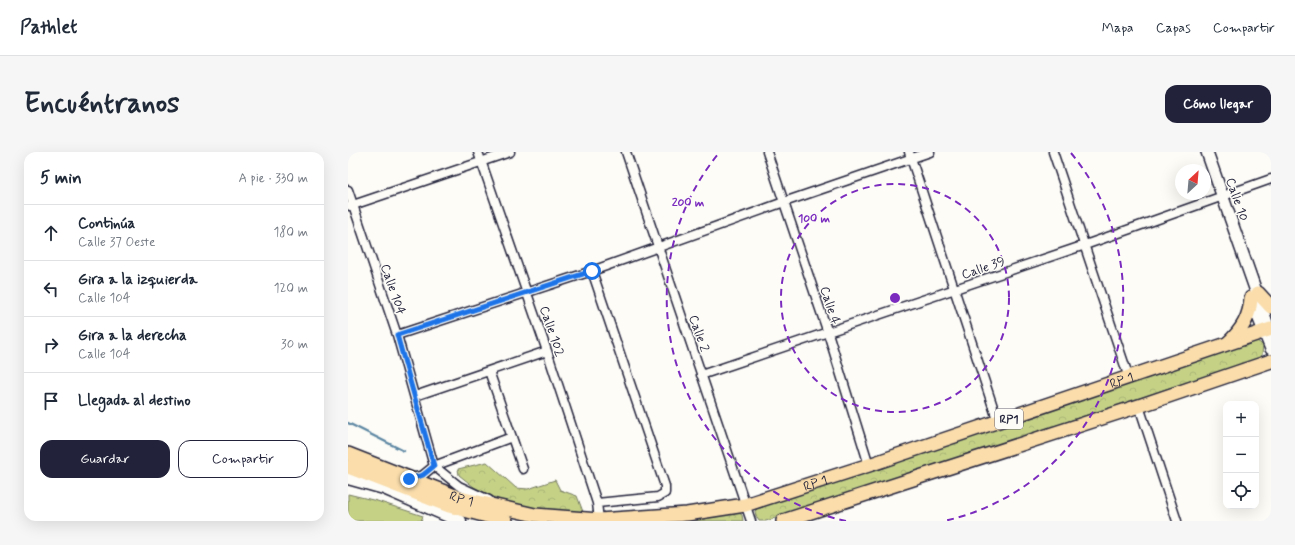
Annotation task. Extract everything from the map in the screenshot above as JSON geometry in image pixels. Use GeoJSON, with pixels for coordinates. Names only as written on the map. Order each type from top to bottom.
{"type":"FeatureCollection","features":[{"type":"Feature","properties":{"kind":"main road"},"geometry":{"type":"LineString","coordinates":[[1226,345],[1244,325],[1254,296],[1271,307]]}},
{"type":"Feature","properties":{"kind":"main road","name":"RP 1"},"geometry":{"type":"LineString","coordinates":[[348,467],[449,506],[517,516],[599,520],[687,514],[745,505],[869,466],[1269,331]]}},
{"type":"Feature","properties":{"kind":"main road","name":"RP 1"},"geometry":{"type":"LineString","coordinates":[[783,521],[1139,406],[1271,361]]}},
{"type":"Feature","properties":{"kind":"main road","name":"RP 1"},"geometry":{"type":"LineString","coordinates":[[348,454],[460,498],[517,516]]}},
{"type":"Feature","properties":{"kind":"main road"},"geometry":{"type":"LineString","coordinates":[[348,478],[384,488],[460,521]]}},
{"type":"Feature","properties":{"kind":"street","name":"Calle 102"},"geometry":{"type":"LineString","coordinates":[[478,152],[548,351],[597,503],[599,520]]}},
{"type":"Feature","properties":{"kind":"street"},"geometry":{"type":"LineString","coordinates":[[351,206],[510,152]]}},
{"type":"Feature","properties":{"kind":"street","name":"Calle 2"},"geometry":{"type":"LineString","coordinates":[[626,152],[751,521]]}},
{"type":"Feature","properties":{"kind":"street","name":"Calle 4"},"geometry":{"type":"LineString","coordinates":[[767,152],[828,333],[869,466]]}},
{"type":"Feature","properties":{"kind":"street"},"geometry":{"type":"LineString","coordinates":[[397,335],[526,291],[592,271],[910,155],[930,152]]}},
{"type":"Feature","properties":{"kind":"street"},"geometry":{"type":"LineString","coordinates":[[1053,152],[1129,378]]}},
{"type":"Feature","properties":{"kind":"street","name":"Calle 10"},"geometry":{"type":"LineString","coordinates":[[1207,152],[1242,254],[1247,286],[1254,296],[1269,331],[1271,349]]}},
{"type":"Feature","properties":{"kind":"street"},"geometry":{"type":"LineString","coordinates":[[910,155],[998,422]]}},
{"type":"Feature","properties":{"kind":"street","name":"Calle 39"},"geometry":{"type":"LineString","coordinates":[[701,375],[955,290],[1271,179]]}},
{"type":"Feature","properties":{"kind":"street","name":"Calle 104"},"geometry":{"type":"LineString","coordinates":[[348,190],[351,206],[397,335],[434,466]]}},
{"type":"Feature","properties":{"kind":"street"},"geometry":{"type":"LineString","coordinates":[[592,271],[665,486],[665,493],[658,497],[597,503]]}},
{"type":"Feature","properties":{"kind":"street"},"geometry":{"type":"LineString","coordinates":[[415,396],[548,351]]}},
{"type":"Feature","properties":{"kind":"street"},"geometry":{"type":"LineString","coordinates":[[489,371],[523,469]]}},
{"type":"Feature","properties":{"kind":"street"},"geometry":{"type":"LineString","coordinates":[[1139,406],[1178,521]]}},
{"type":"Feature","properties":{"kind":"street"},"geometry":{"type":"LineString","coordinates":[[409,479],[423,475],[434,466],[512,437]]}},
{"type":"Feature","properties":{"kind":"street"},"geometry":{"type":"LineString","coordinates":[[434,466],[459,486],[517,516]]}},
{"type":"Feature","properties":{"kind":"green space"},"geometry":{"type":"Polygon","coordinates":[[[1250,340],[1257,341],[1263,345],[1262,355],[1257,359],[766,521],[759,521],[756,516],[755,511],[761,505],[790,498],[1250,340]]]}},
{"type":"Feature","properties":{"kind":"green space"},"geometry":{"type":"Polygon","coordinates":[[[487,462],[516,488],[528,489],[555,480],[560,490],[577,496],[585,517],[508,504],[474,487],[459,475],[458,469],[487,462]]]}},
{"type":"Feature","properties":{"kind":"green space"},"geometry":{"type":"Polygon","coordinates":[[[348,494],[377,501],[423,516],[421,521],[348,521],[348,494]]]}},
{"type":"Feature","properties":{"kind":"green space"},"geometry":{"type":"Polygon","coordinates":[[[738,512],[742,515],[743,521],[647,521],[738,512]]]}},
{"type":"Feature","properties":{"kind":"waterway"},"geometry":{"type":"LineString","coordinates":[[348,423],[404,451]]}},
{"type":"Feature","properties":{"kind":"route"},"geometry":{"type":"LineString","coordinates":[[409,479],[423,475],[434,466],[397,335],[526,291],[592,271]]}}]}
